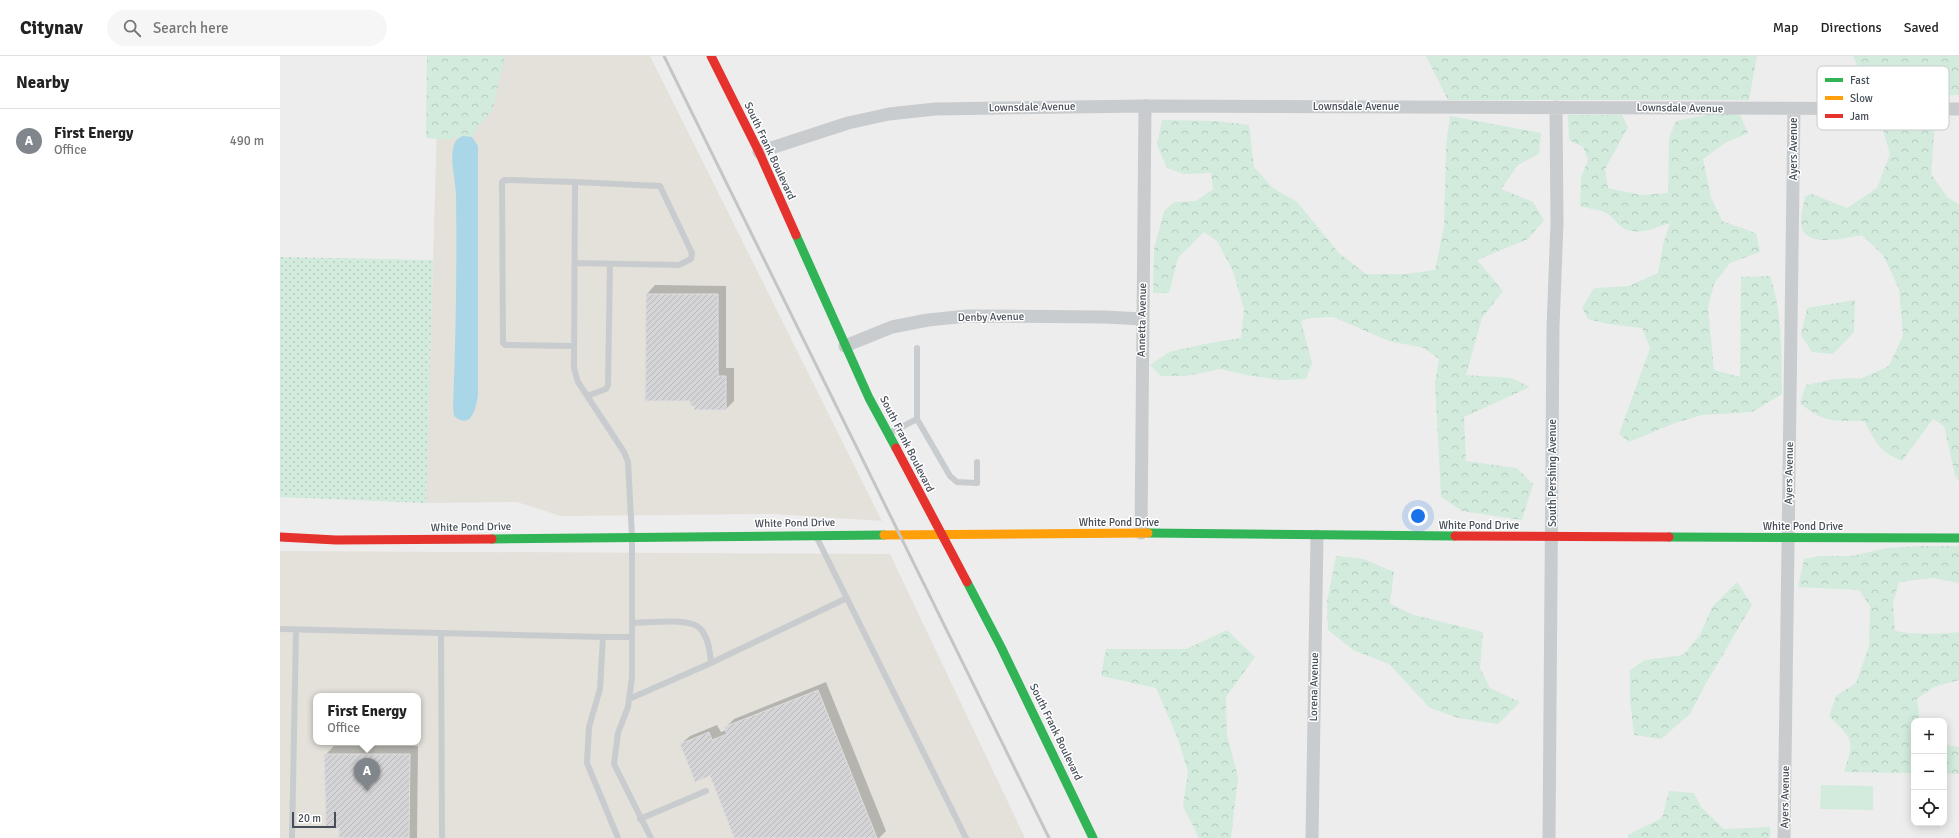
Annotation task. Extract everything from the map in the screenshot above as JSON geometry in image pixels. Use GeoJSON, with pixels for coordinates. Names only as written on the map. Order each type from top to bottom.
{"type":"FeatureCollection","features":[{"type":"Feature","properties":{"kind":"street","name":"South Frank Boulevard"},"geometry":{"type":"LineString","coordinates":[[711,56],[759,152],[845,346],[888,434],[1001,647],[1093,838]]}},
{"type":"Feature","properties":{"kind":"street","name":"Lownsdale Avenue"},"geometry":{"type":"LineString","coordinates":[[759,152],[848,123],[889,114],[935,109],[1145,106],[1817,109]]}},
{"type":"Feature","properties":{"kind":"street","name":"Annetta Avenue"},"geometry":{"type":"LineString","coordinates":[[1141,534],[1145,106]]}},
{"type":"Feature","properties":{"kind":"street","name":"South Pershing Avenue"},"geometry":{"type":"LineString","coordinates":[[1549,838],[1556,108]]}},
{"type":"Feature","properties":{"kind":"street","name":"Ayers Avenue"},"geometry":{"type":"LineString","coordinates":[[1784,838],[1794,109]]}},
{"type":"Feature","properties":{"kind":"street","name":"Denby Avenue"},"geometry":{"type":"LineString","coordinates":[[845,346],[892,327],[928,320],[967,316],[1105,317],[1142,320]]}},
{"type":"Feature","properties":{"kind":"street","name":"White Pond Drive"},"geometry":{"type":"LineString","coordinates":[[280,537],[336,540],[816,535],[1141,534],[1959,538]]}},
{"type":"Feature","properties":{"kind":"street","name":"Lorena Avenue"},"geometry":{"type":"LineString","coordinates":[[1312,838],[1317,536]]}},
{"type":"Feature","properties":{"kind":"lane"},"geometry":{"type":"LineString","coordinates":[[574,346],[505,345],[503,343],[502,182],[504,180],[660,186],[692,253],[690,259],[679,265],[575,263]]}},
{"type":"Feature","properties":{"kind":"lane"},"geometry":{"type":"LineString","coordinates":[[575,182],[574,368],[578,382],[624,452],[628,462],[632,537],[632,677],[629,699],[618,733],[614,764],[650,838]]}},
{"type":"Feature","properties":{"kind":"lane"},"geometry":{"type":"LineString","coordinates":[[587,396],[606,389],[608,384],[610,264]]}},
{"type":"Feature","properties":{"kind":"lane"},"geometry":{"type":"LineString","coordinates":[[917,348],[917,419],[950,476],[957,482],[977,483],[977,462]]}},
{"type":"Feature","properties":{"kind":"lane"},"geometry":{"type":"LineString","coordinates":[[888,434],[917,419]]}},
{"type":"Feature","properties":{"kind":"lane"},"geometry":{"type":"LineString","coordinates":[[816,535],[966,838]]}},
{"type":"Feature","properties":{"kind":"lane"},"geometry":{"type":"LineString","coordinates":[[629,699],[712,663],[847,598]]}},
{"type":"Feature","properties":{"kind":"lane"},"geometry":{"type":"LineString","coordinates":[[632,623],[680,622],[697,626],[707,638],[712,663]]}},
{"type":"Feature","properties":{"kind":"lane"},"geometry":{"type":"LineString","coordinates":[[280,629],[632,637]]}},
{"type":"Feature","properties":{"kind":"lane"},"geometry":{"type":"LineString","coordinates":[[292,838],[296,630]]}},
{"type":"Feature","properties":{"kind":"lane"},"geometry":{"type":"LineString","coordinates":[[441,633],[442,838]]}},
{"type":"Feature","properties":{"kind":"lane"},"geometry":{"type":"LineString","coordinates":[[603,637],[600,689],[590,727],[587,763],[618,838]]}},
{"type":"Feature","properties":{"kind":"lane"},"geometry":{"type":"LineString","coordinates":[[640,818],[706,791]]}},
{"type":"Feature","properties":{"kind":"shaded area"},"geometry":{"type":"Polygon","coordinates":[[[439,56],[650,56],[882,521],[774,514],[561,516],[517,502],[426,503],[439,56]]]}},
{"type":"Feature","properties":{"kind":"shaded area"},"geometry":{"type":"Polygon","coordinates":[[[280,551],[890,554],[1025,838],[280,838],[280,551]]]}},
{"type":"Feature","properties":{"kind":"green space"},"geometry":{"type":"Polygon","coordinates":[[[427,56],[505,56],[492,111],[478,126],[472,137],[463,136],[447,140],[426,138],[427,56]]]}},
{"type":"Feature","properties":{"kind":"green space"},"geometry":{"type":"Polygon","coordinates":[[[1426,56],[1757,56],[1749,100],[1448,100],[1426,56]]]}},
{"type":"Feature","properties":{"kind":"green space"},"geometry":{"type":"Polygon","coordinates":[[[1853,56],[1959,56],[1959,95],[1949,95],[1949,66],[1857,66],[1853,56]]]}},
{"type":"Feature","properties":{"kind":"green space"},"geometry":{"type":"Polygon","coordinates":[[[1717,113],[1740,115],[1748,133],[1725,143],[1703,159],[1711,197],[1722,221],[1756,233],[1760,252],[1730,263],[1714,284],[1708,308],[1714,370],[1740,377],[1741,277],[1770,276],[1779,320],[1782,394],[1752,412],[1702,415],[1675,423],[1629,442],[1619,434],[1650,348],[1642,328],[1608,324],[1588,319],[1582,308],[1594,288],[1629,286],[1658,273],[1663,245],[1670,223],[1648,230],[1637,232],[1631,231],[1622,228],[1604,212],[1580,206],[1581,177],[1588,160],[1583,147],[1569,140],[1568,115],[1622,115],[1628,127],[1605,169],[1608,188],[1641,195],[1668,193],[1669,138],[1676,121],[1717,113]]]}},
{"type":"Feature","properties":{"kind":"green space"},"geometry":{"type":"Polygon","coordinates":[[[1450,116],[1541,133],[1539,154],[1518,165],[1501,189],[1533,202],[1544,220],[1528,239],[1477,260],[1503,291],[1482,318],[1466,375],[1512,378],[1530,387],[1464,417],[1466,461],[1517,468],[1533,484],[1522,520],[1462,511],[1441,497],[1435,382],[1439,359],[1424,348],[1389,341],[1333,317],[1311,318],[1301,321],[1312,363],[1306,379],[1280,380],[1221,369],[1186,376],[1161,376],[1150,365],[1169,352],[1241,338],[1244,309],[1233,271],[1217,241],[1204,232],[1178,258],[1169,293],[1153,293],[1154,249],[1164,211],[1174,202],[1196,201],[1213,189],[1211,173],[1184,174],[1167,168],[1157,145],[1162,120],[1217,121],[1249,125],[1254,167],[1273,188],[1297,202],[1339,253],[1366,274],[1405,274],[1435,270],[1444,226],[1446,146],[1450,116]]]}},
{"type":"Feature","properties":{"kind":"green space"},"geometry":{"type":"Polygon","coordinates":[[[1883,130],[1934,130],[1931,174],[1948,198],[1959,204],[1959,482],[1955,475],[1944,426],[1933,419],[1902,461],[1878,445],[1864,421],[1830,420],[1808,410],[1800,403],[1806,385],[1834,379],[1862,378],[1889,366],[1903,335],[1899,289],[1883,255],[1862,235],[1835,240],[1815,239],[1808,236],[1803,230],[1801,221],[1805,196],[1812,194],[1847,208],[1877,188],[1890,154],[1883,130]]]}},
{"type":"Feature","properties":{"kind":"green space"},"geometry":{"type":"Polygon","coordinates":[[[280,257],[433,260],[426,503],[280,497],[280,257]]]}},
{"type":"Feature","properties":{"kind":"green space"},"geometry":{"type":"Polygon","coordinates":[[[1855,300],[1854,332],[1833,354],[1812,352],[1801,335],[1807,308],[1855,300]]]}},
{"type":"Feature","properties":{"kind":"green space"},"geometry":{"type":"Polygon","coordinates":[[[1959,546],[1959,583],[1932,578],[1899,582],[1893,603],[1895,631],[1927,634],[1959,632],[1959,680],[1934,687],[1917,699],[1920,718],[1911,718],[1911,773],[1844,772],[1850,753],[1850,741],[1843,730],[1829,716],[1836,696],[1856,683],[1869,646],[1870,606],[1859,590],[1798,587],[1804,559],[1821,556],[1851,556],[1887,548],[1959,546]]]}},
{"type":"Feature","properties":{"kind":"green space"},"geometry":{"type":"Polygon","coordinates":[[[1336,556],[1364,559],[1394,572],[1390,604],[1414,615],[1483,632],[1480,668],[1490,688],[1520,702],[1498,724],[1458,718],[1430,708],[1389,664],[1353,650],[1328,630],[1327,602],[1336,556]]]}},
{"type":"Feature","properties":{"kind":"green space"},"geometry":{"type":"Polygon","coordinates":[[[1737,582],[1752,605],[1705,685],[1690,714],[1661,739],[1634,735],[1630,699],[1630,670],[1645,660],[1683,655],[1700,635],[1712,607],[1737,582]]]}},
{"type":"Feature","properties":{"kind":"green space"},"geometry":{"type":"Polygon","coordinates":[[[1227,630],[1255,657],[1226,697],[1227,735],[1238,777],[1231,838],[1199,838],[1183,806],[1188,772],[1178,739],[1156,688],[1101,676],[1106,649],[1186,649],[1227,630]]]}},
{"type":"Feature","properties":{"kind":"green space"},"geometry":{"type":"Polygon","coordinates":[[[1947,745],[1959,747],[1959,774],[1947,773],[1947,745]]]}},
{"type":"Feature","properties":{"kind":"green space"},"geometry":{"type":"Polygon","coordinates":[[[1821,785],[1873,786],[1873,810],[1820,809],[1821,785]]]}},
{"type":"Feature","properties":{"kind":"green space"},"geometry":{"type":"Polygon","coordinates":[[[1669,791],[1694,793],[1702,808],[1724,829],[1770,827],[1770,838],[1628,838],[1628,835],[1662,818],[1669,791]]]}},
{"type":"Feature","properties":{"kind":"water"},"geometry":{"type":"Polygon","coordinates":[[[463,136],[472,137],[478,146],[478,395],[472,416],[465,421],[454,416],[453,406],[456,326],[456,195],[452,153],[457,139],[463,136]]]}},
{"type":"Feature","properties":{"kind":"building"},"geometry":{"type":"Polygon","coordinates":[[[646,294],[718,294],[718,376],[726,376],[726,410],[694,410],[694,406],[690,406],[690,401],[645,401],[646,294]]]}},
{"type":"Feature","properties":{"kind":"building"},"geometry":{"type":"Polygon","coordinates":[[[818,690],[877,838],[734,838],[710,776],[695,782],[680,744],[709,732],[712,740],[727,734],[724,727],[818,690]]]}},
{"type":"Feature","properties":{"kind":"building"},"geometry":{"type":"Polygon","coordinates":[[[324,754],[410,754],[409,838],[339,838],[339,828],[326,829],[324,754]]]}},
{"type":"Feature","properties":{"kind":"railway"},"geometry":{"type":"LineString","coordinates":[[664,56],[1049,838]]}},
{"type":"Feature","properties":{"kind":"traffic: fast"},"geometry":{"type":"LineString","coordinates":[[796,235],[869,398],[896,448]]}},
{"type":"Feature","properties":{"kind":"traffic: fast"},"geometry":{"type":"LineString","coordinates":[[1148,533],[1455,536]]}},
{"type":"Feature","properties":{"kind":"traffic: fast"},"geometry":{"type":"LineString","coordinates":[[492,539],[884,535]]}},
{"type":"Feature","properties":{"kind":"traffic: fast"},"geometry":{"type":"LineString","coordinates":[[1669,537],[1959,538]]}},
{"type":"Feature","properties":{"kind":"traffic: fast"},"geometry":{"type":"LineString","coordinates":[[967,582],[1001,647],[1093,838]]}},
{"type":"Feature","properties":{"kind":"traffic: slow"},"geometry":{"type":"LineString","coordinates":[[884,535],[1148,533]]}},
{"type":"Feature","properties":{"kind":"traffic: jam"},"geometry":{"type":"LineString","coordinates":[[711,56],[759,152],[796,235]]}},
{"type":"Feature","properties":{"kind":"traffic: jam"},"geometry":{"type":"LineString","coordinates":[[896,448],[967,582]]}},
{"type":"Feature","properties":{"kind":"traffic: jam"},"geometry":{"type":"LineString","coordinates":[[1455,536],[1669,537]]}},
{"type":"Feature","properties":{"kind":"traffic: jam"},"geometry":{"type":"LineString","coordinates":[[280,537],[336,540],[492,539]]}},
{"type":"Feature","properties":{"kind":"place","name":"First Energy"},"geometry":{"type":"Point","coordinates":[367,791]}}]}
